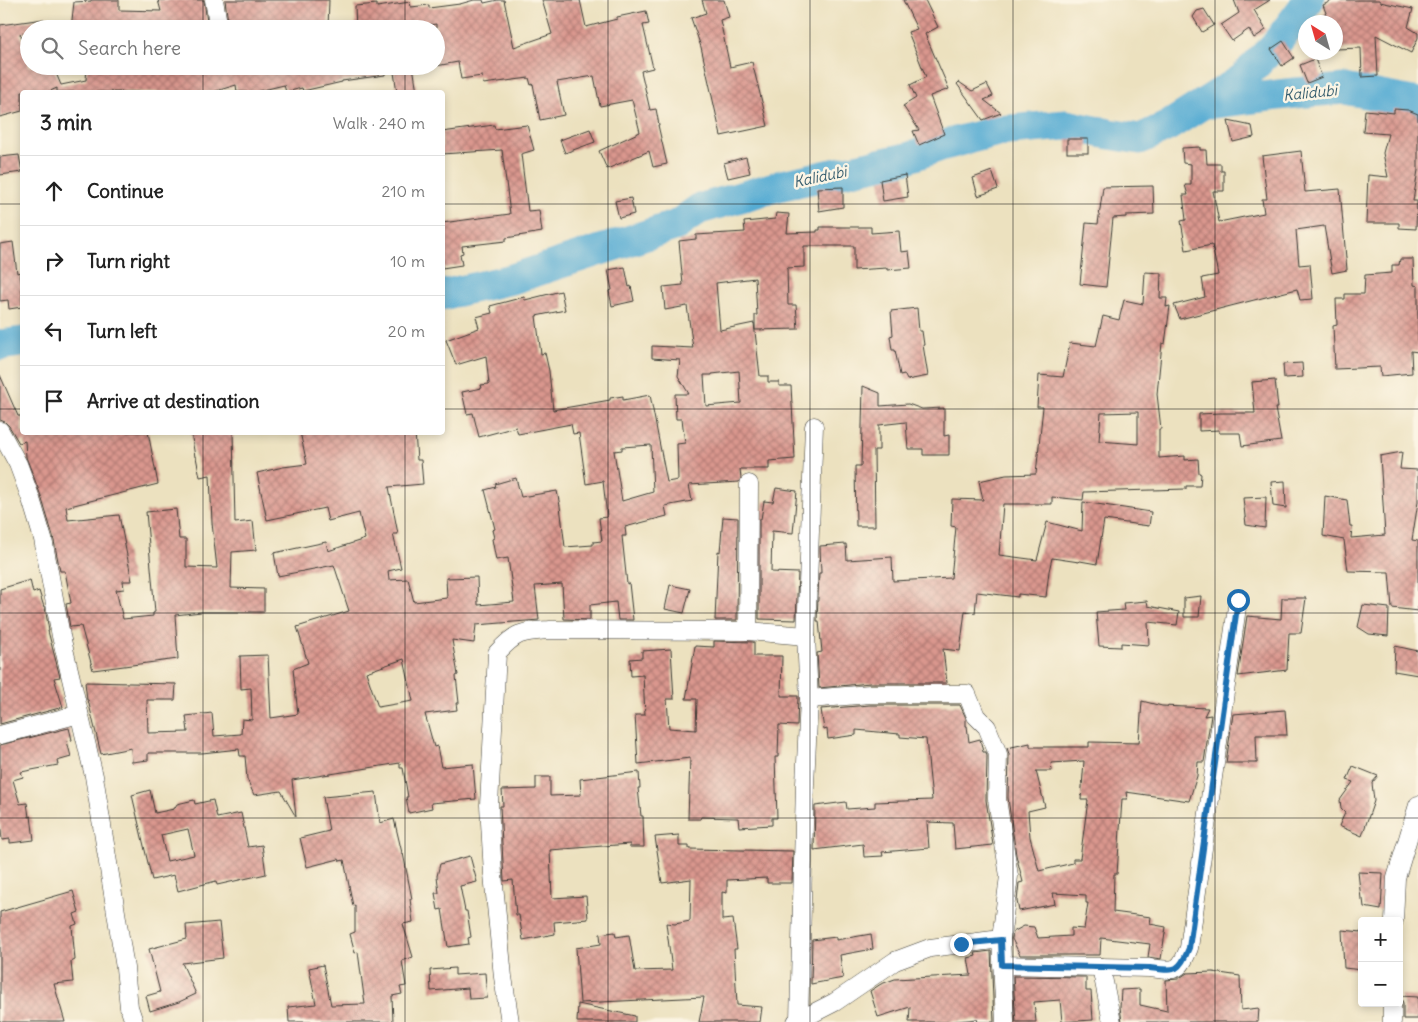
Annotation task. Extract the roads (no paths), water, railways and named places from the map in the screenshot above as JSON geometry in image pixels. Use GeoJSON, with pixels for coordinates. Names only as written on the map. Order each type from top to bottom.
{"type":"FeatureCollection","features":[{"type":"Feature","properties":{"kind":"street"},"geometry":{"type":"LineString","coordinates":[[214,0],[217,20]]}},
{"type":"Feature","properties":{"kind":"street"},"geometry":{"type":"LineString","coordinates":[[814,426],[806,636],[809,699],[798,1021],[835,1002],[895,961],[930,948],[1001,940]]}},
{"type":"Feature","properties":{"kind":"street"},"geometry":{"type":"LineString","coordinates":[[0,431],[18,464],[43,539],[60,636],[94,776],[126,968],[129,1007],[134,1022]]}},
{"type":"Feature","properties":{"kind":"street"},"geometry":{"type":"LineString","coordinates":[[748,631],[749,484]]}},
{"type":"Feature","properties":{"kind":"street"},"geometry":{"type":"LineString","coordinates":[[1002,965],[1172,970],[1184,960],[1189,948],[1238,600]]}},
{"type":"Feature","properties":{"kind":"street"},"geometry":{"type":"LineString","coordinates":[[510,1022],[503,977],[493,874],[489,804],[497,653],[508,641],[523,632],[550,630],[748,631],[806,636]]}},
{"type":"Feature","properties":{"kind":"street"},"geometry":{"type":"LineString","coordinates":[[809,699],[870,694],[967,694],[976,716],[987,727],[998,754],[997,799],[1009,876],[1001,940],[1005,1022]]}},
{"type":"Feature","properties":{"kind":"street"},"geometry":{"type":"LineString","coordinates":[[0,734],[79,714]]}},
{"type":"Feature","properties":{"kind":"street"},"geometry":{"type":"LineString","coordinates":[[1394,917],[1396,878],[1418,805]]}},
{"type":"Feature","properties":{"kind":"street"},"geometry":{"type":"LineString","coordinates":[[1101,967],[1112,1022]]}},
{"type":"Feature","properties":{"kind":"street"},"geometry":{"type":"LineString","coordinates":[[1392,1007],[1392,1022]]}},
{"type":"Feature","properties":{"kind":"waterway","name":"Kalidubi"},"geometry":{"type":"LineString","coordinates":[[445,294],[512,279],[677,225],[699,209],[782,185],[907,158],[944,145],[998,131],[1066,125],[1140,139],[1168,126],[1242,79],[1275,45],[1309,0]]}},
{"type":"Feature","properties":{"kind":"waterway","name":"Kalidubi"},"geometry":{"type":"LineString","coordinates":[[1212,103],[1345,89],[1418,103]]}},
{"type":"Feature","properties":{"kind":"waterway","name":"Kalidubi"},"geometry":{"type":"LineString","coordinates":[[0,345],[20,342]]}}]}
